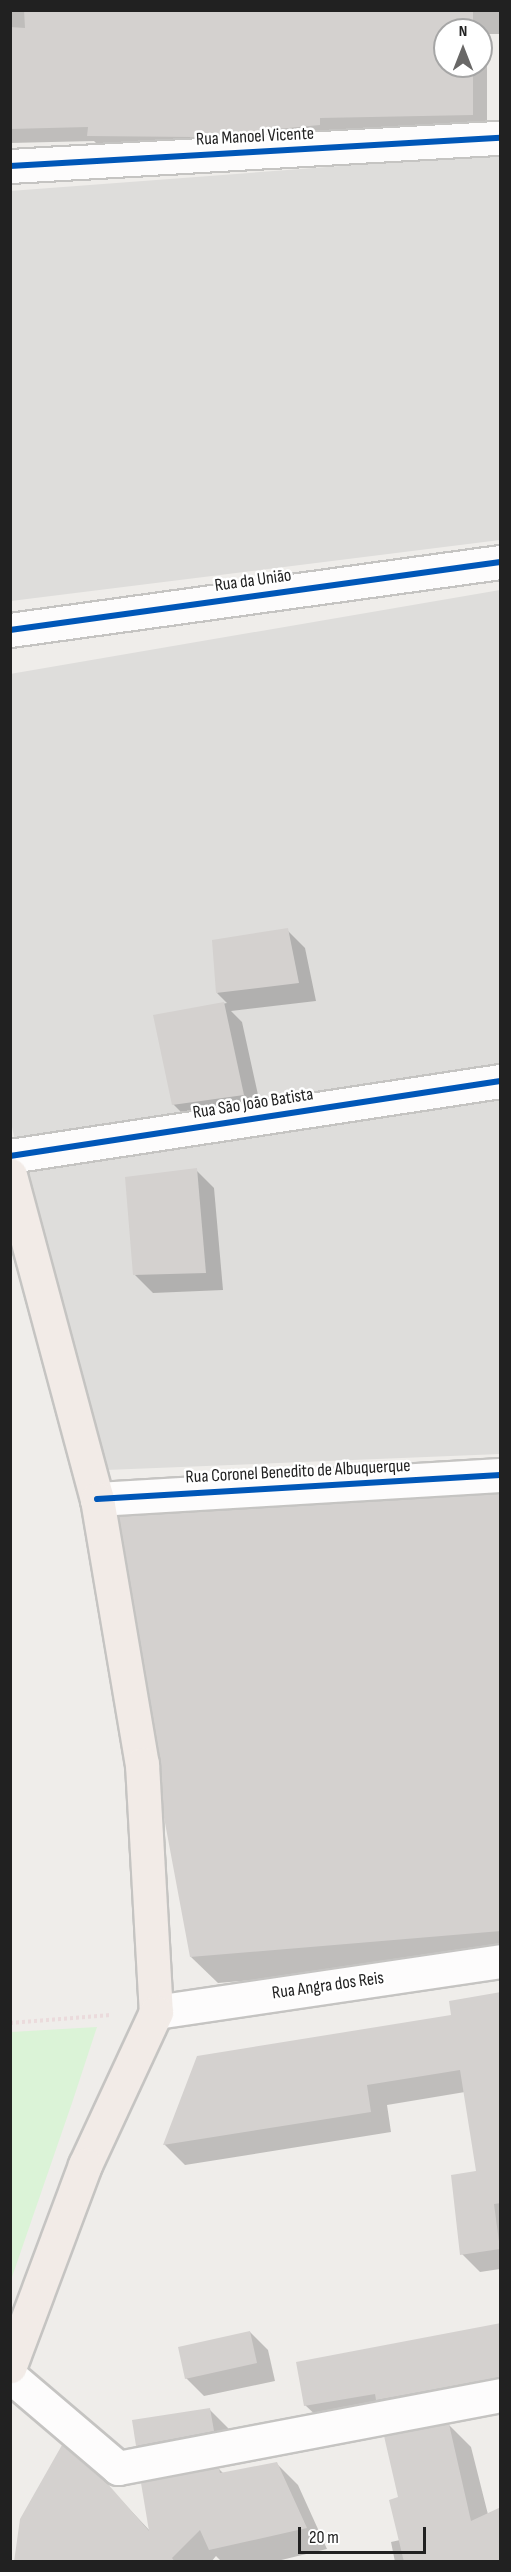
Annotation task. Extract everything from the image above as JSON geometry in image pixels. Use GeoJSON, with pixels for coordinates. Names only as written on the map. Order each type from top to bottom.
{"type":"FeatureCollection","features":[{"type":"Feature","properties":{"kind":"main road"},"geometry":{"type":"LineString","coordinates":[[10,1175],[97,1499],[142,1764],[156,2012],[85,2164],[10,2366]]}},
{"type":"Feature","properties":{"kind":"street","name":"Rua Manoel Vicente"},"geometry":{"type":"LineString","coordinates":[[10,166],[501,138]]}},
{"type":"Feature","properties":{"kind":"street","name":"Rua da União"},"geometry":{"type":"LineString","coordinates":[[10,630],[501,562]]}},
{"type":"Feature","properties":{"kind":"street","name":"Rua São João Batista"},"geometry":{"type":"LineString","coordinates":[[10,1156],[501,1082]]}},
{"type":"Feature","properties":{"kind":"street","name":"Rua Coronel Benedito de Albuquerque"},"geometry":{"type":"LineString","coordinates":[[97,1499],[501,1476]]}},
{"type":"Feature","properties":{"kind":"street","name":"Rua Angra dos Reis"},"geometry":{"type":"LineString","coordinates":[[156,2012],[501,1961]]}},
{"type":"Feature","properties":{"kind":"street"},"geometry":{"type":"LineString","coordinates":[[10,2376],[118,2468],[501,2395]]}},
{"type":"Feature","properties":{"kind":"path"},"geometry":{"type":"LineString","coordinates":[[10,2023],[156,2012]]}},
{"type":"Feature","properties":{"kind":"shaded area"},"geometry":{"type":"Polygon","coordinates":[[[500,154],[500,540],[11,601],[10,191],[500,154]]]}},
{"type":"Feature","properties":{"kind":"shaded area"},"geometry":{"type":"Polygon","coordinates":[[[500,590],[500,1072],[16,1145],[10,1118],[10,674],[500,590]]]}},
{"type":"Feature","properties":{"kind":"shaded area"},"geometry":{"type":"Polygon","coordinates":[[[500,1093],[500,1454],[106,1470],[19,1167],[500,1093]]]}},
{"type":"Feature","properties":{"kind":"green space"},"geometry":{"type":"Polygon","coordinates":[[[97,2027],[72,2103],[11,2280],[11,2032],[97,2027]]]}},
{"type":"Feature","properties":{"kind":"building"},"geometry":{"type":"Polygon","coordinates":[[[24,10],[473,10],[473,18],[433,18],[433,78],[473,78],[473,115],[320,118],[320,125],[194,137],[87,136],[88,127],[10,129],[10,27],[25,28],[24,10]]]}},
{"type":"Feature","properties":{"kind":"building"},"geometry":{"type":"Polygon","coordinates":[[[288,928],[299,983],[216,993],[212,940],[288,928]]]}},
{"type":"Feature","properties":{"kind":"building"},"geometry":{"type":"Polygon","coordinates":[[[224,1002],[244,1095],[172,1105],[153,1015],[224,1002]]]}},
{"type":"Feature","properties":{"kind":"building"},"geometry":{"type":"Polygon","coordinates":[[[197,1168],[206,1273],[133,1275],[125,1177],[197,1168]]]}},
{"type":"Feature","properties":{"kind":"building"},"geometry":{"type":"Polygon","coordinates":[[[501,1494],[501,1931],[190,1957],[163,1812],[160,1761],[119,1516],[501,1494]]]}},
{"type":"Feature","properties":{"kind":"building"},"geometry":{"type":"Polygon","coordinates":[[[501,1992],[501,2203],[494,2204],[500,2249],[460,2255],[451,2175],[476,2171],[460,2070],[367,2085],[371,2112],[163,2145],[197,2056],[451,2015],[449,2001],[501,1992]]]}},
{"type":"Feature","properties":{"kind":"building"},"geometry":{"type":"Polygon","coordinates":[[[501,2323],[501,2377],[376,2400],[375,2394],[304,2406],[296,2362],[501,2323]]]}},
{"type":"Feature","properties":{"kind":"building"},"geometry":{"type":"Polygon","coordinates":[[[250,2331],[257,2363],[185,2379],[178,2347],[250,2331]]]}},
{"type":"Feature","properties":{"kind":"building"},"geometry":{"type":"Polygon","coordinates":[[[210,2408],[214,2431],[136,2446],[132,2420],[210,2408]]]}},
{"type":"Feature","properties":{"kind":"building"},"geometry":{"type":"Polygon","coordinates":[[[449,2424],[471,2521],[501,2507],[501,2562],[404,2562],[389,2500],[398,2497],[384,2436],[449,2424]]]}},
{"type":"Feature","properties":{"kind":"building"},"geometry":{"type":"Polygon","coordinates":[[[62,2445],[107,2483],[149,2531],[141,2483],[219,2468],[220,2473],[277,2462],[307,2528],[209,2550],[200,2530],[172,2558],[175,2562],[14,2562],[20,2519],[62,2445]]]}},
{"type":"Feature","properties":{"kind":"cycle path"},"geometry":{"type":"LineString","coordinates":[[10,166],[500,138]]}},
{"type":"Feature","properties":{"kind":"cycle path"},"geometry":{"type":"LineString","coordinates":[[10,630],[500,562]]}},
{"type":"Feature","properties":{"kind":"cycle path"},"geometry":{"type":"LineString","coordinates":[[10,1156],[500,1081]]}},
{"type":"Feature","properties":{"kind":"cycle path"},"geometry":{"type":"LineString","coordinates":[[97,1499],[500,1475]]}}]}
